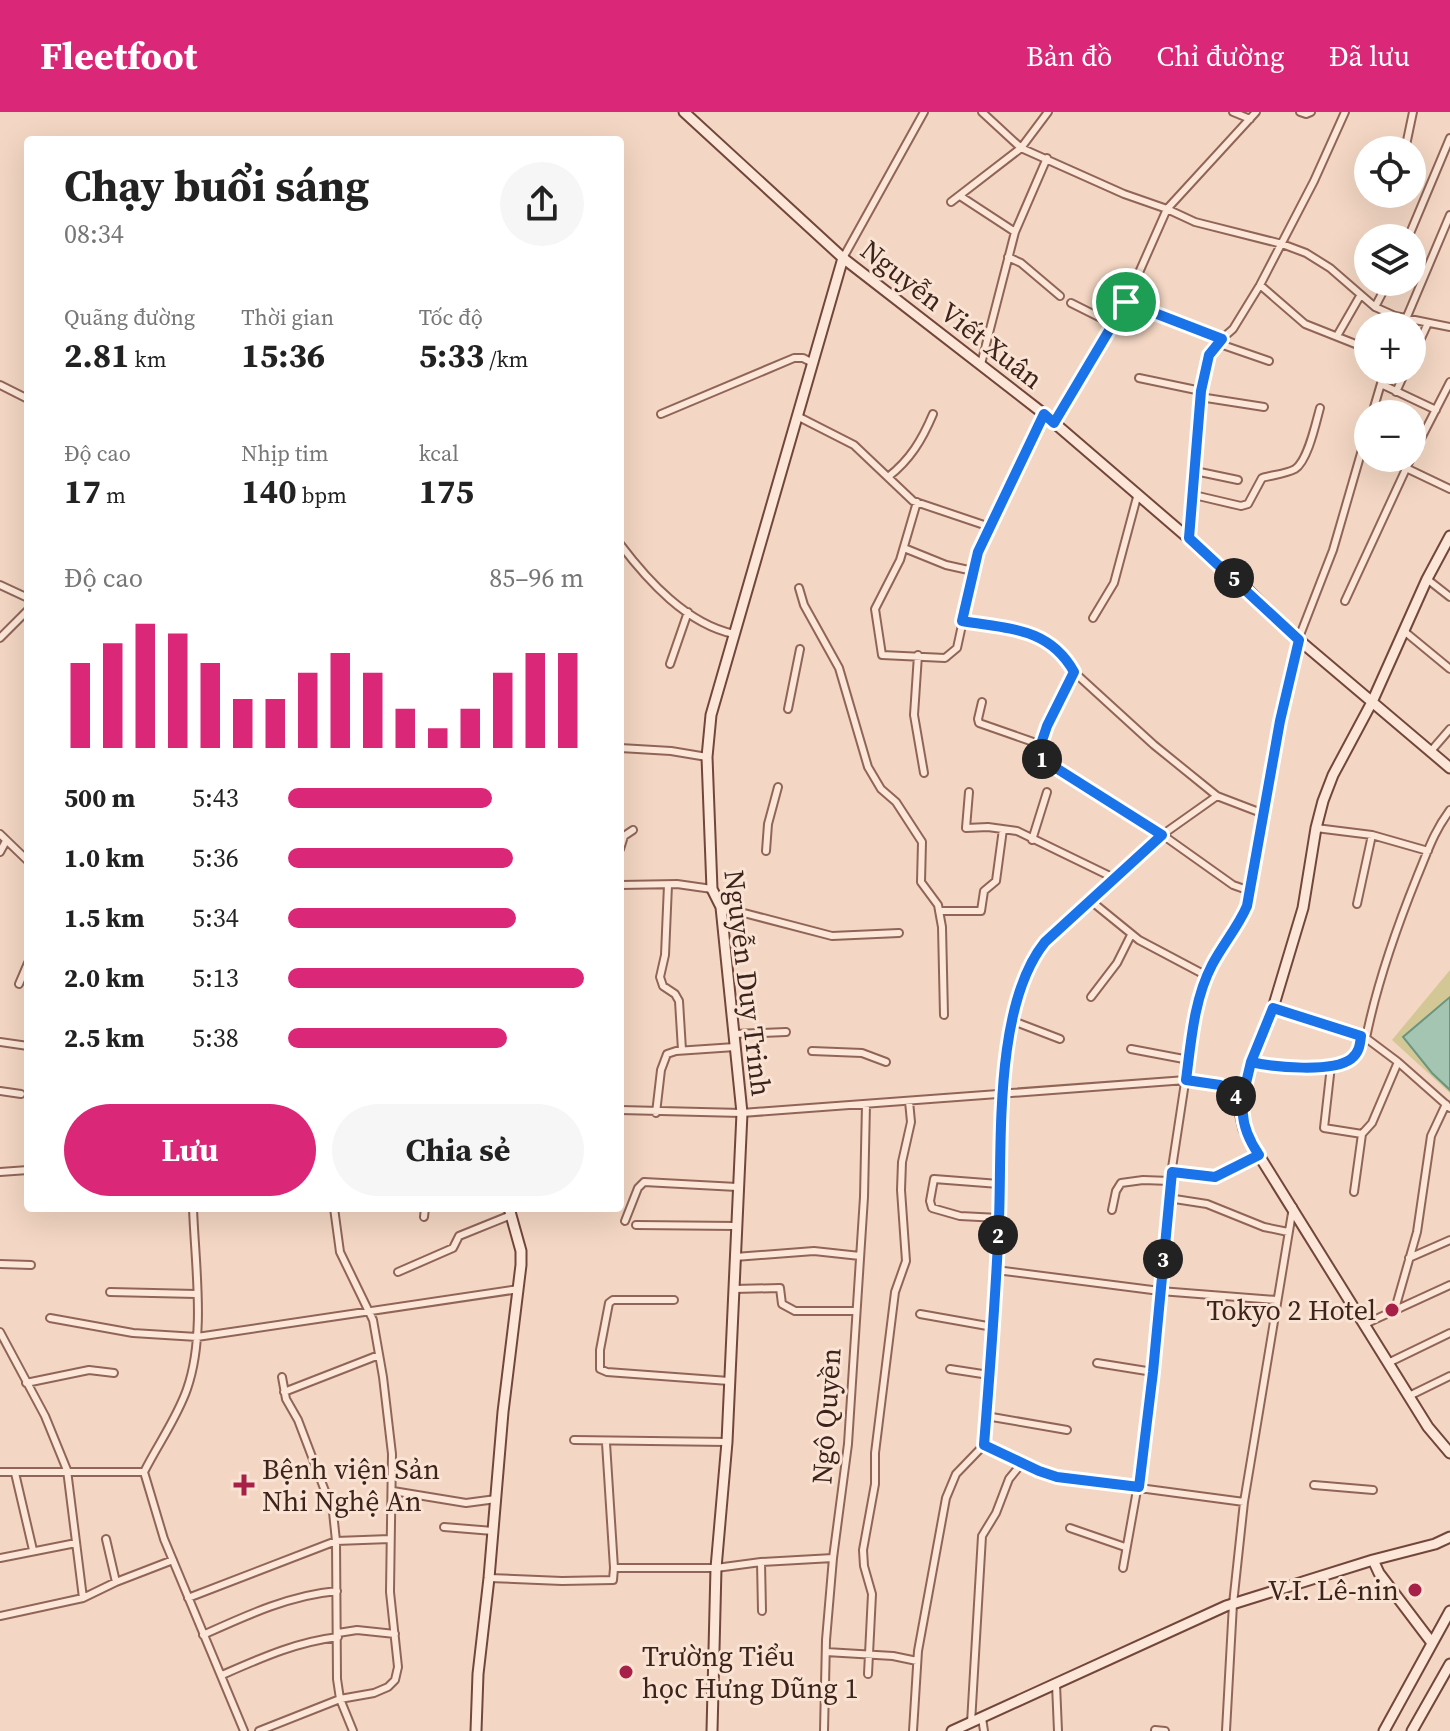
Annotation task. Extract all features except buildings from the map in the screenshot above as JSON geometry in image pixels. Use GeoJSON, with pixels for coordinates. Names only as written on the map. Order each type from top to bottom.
{"type":"FeatureCollection","features":[{"type":"Feature","properties":{"kind":"street","name":"Nguyễn Viết Xuân"},"geometry":{"type":"LineString","coordinates":[[684,112],[843,258],[1044,414],[1137,497],[1189,538],[1299,640],[1450,768]]}},
{"type":"Feature","properties":{"kind":"street"},"geometry":{"type":"LineString","coordinates":[[843,258],[924,112]]}},
{"type":"Feature","properties":{"kind":"street"},"geometry":{"type":"LineString","coordinates":[[982,112],[1021,148],[1195,222],[1306,253],[1330,268],[1354,290]]}},
{"type":"Feature","properties":{"kind":"street"},"geometry":{"type":"LineString","coordinates":[[951,202],[1021,148],[1048,112]]}},
{"type":"Feature","properties":{"kind":"street"},"geometry":{"type":"LineString","coordinates":[[1233,112],[1250,119]]}},
{"type":"Feature","properties":{"kind":"street"},"geometry":{"type":"LineString","coordinates":[[1054,423],[1126,302],[1167,209],[1256,112]]}},
{"type":"Feature","properties":{"kind":"street"},"geometry":{"type":"LineString","coordinates":[[1300,112],[1311,112]]}},
{"type":"Feature","properties":{"kind":"street"},"geometry":{"type":"LineString","coordinates":[[1189,538],[1200,394],[1209,355],[1233,329],[1260,285],[1314,181],[1345,112]]}},
{"type":"Feature","properties":{"kind":"street"},"geometry":{"type":"LineString","coordinates":[[1408,136],[1413,112]]}},
{"type":"Feature","properties":{"kind":"street"},"geometry":{"type":"LineString","coordinates":[[1414,224],[1450,138]]}},
{"type":"Feature","properties":{"kind":"street"},"geometry":{"type":"LineString","coordinates":[[981,364],[1015,232],[1047,158]]}},
{"type":"Feature","properties":{"kind":"street"},"geometry":{"type":"LineString","coordinates":[[960,196],[1015,232]]}},
{"type":"Feature","properties":{"kind":"street"},"geometry":{"type":"LineString","coordinates":[[1408,312],[1450,215]]}},
{"type":"Feature","properties":{"kind":"street"},"geometry":{"type":"LineString","coordinates":[[1008,257],[1021,263],[1060,296]]}},
{"type":"Feature","properties":{"kind":"street","name":"Nguyễn Duy Trinh"},"geometry":{"type":"LineString","coordinates":[[712,1731],[716,1568],[727,1442],[742,1113],[721,907],[712,889],[707,757],[711,715],[843,258]]}},
{"type":"Feature","properties":{"kind":"street"},"geometry":{"type":"LineString","coordinates":[[1260,285],[1305,324],[1354,343]]}},
{"type":"Feature","properties":{"kind":"street"},"geometry":{"type":"LineString","coordinates":[[1337,336],[1360,296],[1385,312]]}},
{"type":"Feature","properties":{"kind":"street"},"geometry":{"type":"LineString","coordinates":[[1375,307],[1381,296]]}},
{"type":"Feature","properties":{"kind":"street"},"geometry":{"type":"LineString","coordinates":[[1126,302],[1269,361]]}},
{"type":"Feature","properties":{"kind":"street"},"geometry":{"type":"LineString","coordinates":[[1071,303],[1113,324]]}},
{"type":"Feature","properties":{"kind":"street"},"geometry":{"type":"LineString","coordinates":[[1426,327],[1428,323],[1450,327]]}},
{"type":"Feature","properties":{"kind":"street"},"geometry":{"type":"LineString","coordinates":[[665,413],[794,358],[813,363]]}},
{"type":"Feature","properties":{"kind":"street"},"geometry":{"type":"LineString","coordinates":[[1139,378],[1264,407]]}},
{"type":"Feature","properties":{"kind":"street"},"geometry":{"type":"LineString","coordinates":[[1426,430],[1450,382]]}},
{"type":"Feature","properties":{"kind":"street"},"geometry":{"type":"LineString","coordinates":[[1376,400],[1381,384],[1436,410]]}},
{"type":"Feature","properties":{"kind":"street"},"geometry":{"type":"LineString","coordinates":[[1396,392],[1400,384]]}},
{"type":"Feature","properties":{"kind":"street"},"geometry":{"type":"LineString","coordinates":[[0,385],[24,397]]}},
{"type":"Feature","properties":{"kind":"street"},"geometry":{"type":"LineString","coordinates":[[1194,495],[1241,506],[1248,504],[1262,478],[1299,466],[1320,408]]}},
{"type":"Feature","properties":{"kind":"street"},"geometry":{"type":"LineString","coordinates":[[888,477],[907,462],[933,414]]}},
{"type":"Feature","properties":{"kind":"street"},"geometry":{"type":"LineString","coordinates":[[917,502],[904,548],[881,593],[875,614],[882,655],[937,658],[951,655],[957,648],[973,571],[990,527],[1044,414]]}},
{"type":"Feature","properties":{"kind":"street"},"geometry":{"type":"LineString","coordinates":[[797,416],[844,439],[908,497],[990,527]]}},
{"type":"Feature","properties":{"kind":"street"},"geometry":{"type":"LineString","coordinates":[[1195,471],[1238,480]]}},
{"type":"Feature","properties":{"kind":"street"},"geometry":{"type":"LineString","coordinates":[[1123,1568],[1139,1487],[1153,1372],[1168,1198],[1197,1010],[1207,976],[1240,922],[1250,891],[1280,721],[1299,640],[1333,550],[1356,472]]}},
{"type":"Feature","properties":{"kind":"street"},"geometry":{"type":"LineString","coordinates":[[1345,601],[1404,472]]}},
{"type":"Feature","properties":{"kind":"street"},"geometry":{"type":"LineString","coordinates":[[1414,472],[1450,489]]}},
{"type":"Feature","properties":{"kind":"street"},"geometry":{"type":"LineString","coordinates":[[1093,618],[1114,583],[1137,497]]}},
{"type":"Feature","properties":{"kind":"street"},"geometry":{"type":"LineString","coordinates":[[1448,1448],[1428,1427],[1388,1363],[1259,1155],[1244,1129],[1241,1116],[1251,1062],[1273,1008],[1303,908],[1316,828],[1333,775],[1372,702],[1427,579],[1450,536]]}},
{"type":"Feature","properties":{"kind":"street"},"geometry":{"type":"LineString","coordinates":[[904,548],[946,565],[973,571]]}},
{"type":"Feature","properties":{"kind":"street"},"geometry":{"type":"LineString","coordinates":[[624,549],[658,588],[688,612],[713,627],[735,634]]}},
{"type":"Feature","properties":{"kind":"street"},"geometry":{"type":"LineString","coordinates":[[1427,579],[1450,597]]}},
{"type":"Feature","properties":{"kind":"street"},"geometry":{"type":"LineString","coordinates":[[0,585],[24,596]]}},
{"type":"Feature","properties":{"kind":"street"},"geometry":{"type":"LineString","coordinates":[[799,588],[804,605],[839,668],[868,767],[922,842],[921,882],[939,911],[945,973],[944,1015]]}},
{"type":"Feature","properties":{"kind":"street"},"geometry":{"type":"LineString","coordinates":[[670,664],[688,612]]}},
{"type":"Feature","properties":{"kind":"street"},"geometry":{"type":"LineString","coordinates":[[0,638],[24,614]]}},
{"type":"Feature","properties":{"kind":"street"},"geometry":{"type":"LineString","coordinates":[[962,621],[1011,628],[1040,639],[1063,653],[1074,672],[1154,745],[1217,796],[1264,814]]}},
{"type":"Feature","properties":{"kind":"street"},"geometry":{"type":"LineString","coordinates":[[1404,631],[1450,669]]}},
{"type":"Feature","properties":{"kind":"street"},"geometry":{"type":"LineString","coordinates":[[788,709],[800,649]]}},
{"type":"Feature","properties":{"kind":"street"},"geometry":{"type":"LineString","coordinates":[[918,655],[914,715],[924,773]]}},
{"type":"Feature","properties":{"kind":"street"},"geometry":{"type":"LineString","coordinates":[[1074,672],[1039,744],[1038,753],[1045,761],[1162,835],[1233,885],[1250,891]]}},
{"type":"Feature","properties":{"kind":"street"},"geometry":{"type":"LineString","coordinates":[[982,702],[979,723],[1039,744]]}},
{"type":"Feature","properties":{"kind":"street"},"geometry":{"type":"LineString","coordinates":[[1431,751],[1450,729]]}},
{"type":"Feature","properties":{"kind":"street"},"geometry":{"type":"LineString","coordinates":[[624,748],[707,757]]}},
{"type":"Feature","properties":{"kind":"street"},"geometry":{"type":"LineString","coordinates":[[766,851],[768,824],[778,787]]}},
{"type":"Feature","properties":{"kind":"street"},"geometry":{"type":"LineString","coordinates":[[969,792],[966,828],[1017,831],[1116,879]]}},
{"type":"Feature","properties":{"kind":"street"},"geometry":{"type":"LineString","coordinates":[[1032,840],[1047,792]]}},
{"type":"Feature","properties":{"kind":"street"},"geometry":{"type":"LineString","coordinates":[[913,1731],[917,1661],[946,1498],[956,1474],[984,1445],[999,1218],[1002,1094],[1022,979],[1045,942],[1162,835],[1217,796]]}},
{"type":"Feature","properties":{"kind":"street"},"geometry":{"type":"LineString","coordinates":[[1251,1062],[1331,1066],[1353,1058],[1364,1037],[1408,899],[1435,830],[1450,810]]}},
{"type":"Feature","properties":{"kind":"street"},"geometry":{"type":"LineString","coordinates":[[1316,828],[1372,835],[1428,851]]}},
{"type":"Feature","properties":{"kind":"street"},"geometry":{"type":"LineString","coordinates":[[939,911],[981,911],[984,891],[996,881],[1003,829]]}},
{"type":"Feature","properties":{"kind":"street"},"geometry":{"type":"LineString","coordinates":[[624,836],[633,830]]}},
{"type":"Feature","properties":{"kind":"street"},"geometry":{"type":"LineString","coordinates":[[0,834],[24,857]]}},
{"type":"Feature","properties":{"kind":"street"},"geometry":{"type":"LineString","coordinates":[[1357,904],[1372,835]]}},
{"type":"Feature","properties":{"kind":"street"},"geometry":{"type":"LineString","coordinates":[[0,852],[6,841]]}},
{"type":"Feature","properties":{"kind":"street"},"geometry":{"type":"LineString","coordinates":[[624,885],[712,889]]}},
{"type":"Feature","properties":{"kind":"street"},"geometry":{"type":"LineString","coordinates":[[668,885],[665,955],[660,977],[663,986],[679,1001],[682,1050]]}},
{"type":"Feature","properties":{"kind":"street"},"geometry":{"type":"LineString","coordinates":[[1091,901],[1131,935],[1207,976]]}},
{"type":"Feature","properties":{"kind":"street"},"geometry":{"type":"LineString","coordinates":[[721,907],[832,936],[899,933]]}},
{"type":"Feature","properties":{"kind":"street"},"geometry":{"type":"LineString","coordinates":[[1091,997],[1117,963],[1131,935]]}},
{"type":"Feature","properties":{"kind":"street"},"geometry":{"type":"LineString","coordinates":[[19,984],[24,972]]}},
{"type":"Feature","properties":{"kind":"street"},"geometry":{"type":"LineString","coordinates":[[1273,1008],[1364,1037],[1448,1106],[1431,1136],[1423,1199],[1395,1309]]}},
{"type":"Feature","properties":{"kind":"street"},"geometry":{"type":"LineString","coordinates":[[1013,1021],[1060,1039]]}},
{"type":"Feature","properties":{"kind":"street"},"geometry":{"type":"LineString","coordinates":[[734,1034],[748,1031],[786,1032]]}},
{"type":"Feature","properties":{"kind":"street"},"geometry":{"type":"LineString","coordinates":[[0,1042],[24,1045]]}},
{"type":"Feature","properties":{"kind":"street"},"geometry":{"type":"LineString","coordinates":[[656,1113],[663,1059],[667,1054],[682,1050],[735,1047]]}},
{"type":"Feature","properties":{"kind":"street"},"geometry":{"type":"LineString","coordinates":[[1131,1049],[1189,1060]]}},
{"type":"Feature","properties":{"kind":"street"},"geometry":{"type":"LineString","coordinates":[[812,1051],[862,1053],[886,1062]]}},
{"type":"Feature","properties":{"kind":"street"},"geometry":{"type":"LineString","coordinates":[[1354,1192],[1362,1134],[1372,1123],[1398,1062]]}},
{"type":"Feature","properties":{"kind":"street"},"geometry":{"type":"LineString","coordinates":[[1331,1066],[1324,1128],[1362,1134]]}},
{"type":"Feature","properties":{"kind":"street"},"geometry":{"type":"LineString","coordinates":[[624,1110],[742,1113],[1186,1080],[1220,1085],[1242,1100]]}},
{"type":"Feature","properties":{"kind":"street"},"geometry":{"type":"LineString","coordinates":[[0,1091],[21,1094]]}},
{"type":"Feature","properties":{"kind":"street"},"geometry":{"type":"LineString","coordinates":[[868,1674],[872,1594],[863,1550],[875,1484],[875,1453],[895,1292],[906,1261],[901,1190],[902,1162],[911,1122],[909,1101]]}},
{"type":"Feature","properties":{"kind":"street","name":"Ngô Quyền"},"geometry":{"type":"LineString","coordinates":[[824,1731],[833,1558],[845,1476],[860,1256],[866,1104]]}},
{"type":"Feature","properties":{"kind":"street"},"geometry":{"type":"LineString","coordinates":[[1112,1210],[1121,1183],[1171,1176],[1215,1177],[1259,1155]]}},
{"type":"Feature","properties":{"kind":"street"},"geometry":{"type":"LineString","coordinates":[[0,1172],[24,1170]]}},
{"type":"Feature","properties":{"kind":"street"},"geometry":{"type":"LineString","coordinates":[[999,1184],[934,1179],[930,1201],[932,1208],[947,1213],[999,1218]]}},
{"type":"Feature","properties":{"kind":"street"},"geometry":{"type":"LineString","coordinates":[[625,1221],[638,1188],[644,1182],[737,1187]]}},
{"type":"Feature","properties":{"kind":"street"},"geometry":{"type":"LineString","coordinates":[[1168,1198],[1207,1204],[1264,1227],[1288,1232]]}},
{"type":"Feature","properties":{"kind":"street"},"geometry":{"type":"LineString","coordinates":[[1226,1731],[1233,1604],[1244,1502],[1293,1207]]}},
{"type":"Feature","properties":{"kind":"street"},"geometry":{"type":"LineString","coordinates":[[193,1212],[197,1337],[186,1393],[144,1472],[164,1539],[244,1731]]}},
{"type":"Feature","properties":{"kind":"street"},"geometry":{"type":"LineString","coordinates":[[259,1731],[340,1699],[374,1693],[395,1680],[398,1667],[390,1592],[393,1491],[388,1415],[373,1320],[340,1252],[335,1212]]}},
{"type":"Feature","properties":{"kind":"street"},"geometry":{"type":"LineString","coordinates":[[424,1217],[425,1212]]}},
{"type":"Feature","properties":{"kind":"street"},"geometry":{"type":"LineString","coordinates":[[398,1272],[453,1248],[459,1236],[510,1212],[521,1251],[519,1289],[505,1388],[478,1674],[476,1731]]}},
{"type":"Feature","properties":{"kind":"street"},"geometry":{"type":"LineString","coordinates":[[636,1225],[736,1226]]}},
{"type":"Feature","properties":{"kind":"street"},"geometry":{"type":"LineString","coordinates":[[1409,1258],[1450,1240]]}},
{"type":"Feature","properties":{"kind":"street"},"geometry":{"type":"LineString","coordinates":[[735,1257],[814,1251],[860,1256]]}},
{"type":"Feature","properties":{"kind":"street"},"geometry":{"type":"LineString","coordinates":[[0,1264],[31,1265]]}},
{"type":"Feature","properties":{"kind":"street"},"geometry":{"type":"LineString","coordinates":[[996,1270],[1160,1291],[1276,1300]]}},
{"type":"Feature","properties":{"kind":"street"},"geometry":{"type":"LineString","coordinates":[[1365,1324],[1450,1285]]}},
{"type":"Feature","properties":{"kind":"street"},"geometry":{"type":"LineString","coordinates":[[734,1289],[780,1288],[782,1304],[795,1311],[856,1311]]}},
{"type":"Feature","properties":{"kind":"street"},"geometry":{"type":"LineString","coordinates":[[50,1318],[133,1333],[197,1337],[519,1289]]}},
{"type":"Feature","properties":{"kind":"street"},"geometry":{"type":"LineString","coordinates":[[110,1292],[196,1294]]}},
{"type":"Feature","properties":{"kind":"street"},"geometry":{"type":"LineString","coordinates":[[674,1300],[613,1300],[609,1303],[600,1350],[600,1369],[729,1381]]}},
{"type":"Feature","properties":{"kind":"street"},"geometry":{"type":"LineString","coordinates":[[920,1314],[993,1327]]}},
{"type":"Feature","properties":{"kind":"street"},"geometry":{"type":"LineString","coordinates":[[0,1332],[58,1443],[67,1470],[83,1598]]}},
{"type":"Feature","properties":{"kind":"street"},"geometry":{"type":"LineString","coordinates":[[1388,1363],[1450,1333]]}},
{"type":"Feature","properties":{"kind":"street"},"geometry":{"type":"LineString","coordinates":[[284,1392],[379,1355]]}},
{"type":"Feature","properties":{"kind":"street"},"geometry":{"type":"LineString","coordinates":[[1097,1363],[1153,1372]]}},
{"type":"Feature","properties":{"kind":"street"},"geometry":{"type":"LineString","coordinates":[[950,1369],[989,1375]]}},
{"type":"Feature","properties":{"kind":"street"},"geometry":{"type":"LineString","coordinates":[[26,1383],[89,1370],[114,1373]]}},
{"type":"Feature","properties":{"kind":"street"},"geometry":{"type":"LineString","coordinates":[[1409,1396],[1450,1376]]}},
{"type":"Feature","properties":{"kind":"street"},"geometry":{"type":"LineString","coordinates":[[282,1377],[284,1392],[324,1482],[333,1512],[337,1679],[340,1699],[353,1731]]}},
{"type":"Feature","properties":{"kind":"street"},"geometry":{"type":"LineString","coordinates":[[986,1416],[1067,1430]]}},
{"type":"Feature","properties":{"kind":"street"},"geometry":{"type":"LineString","coordinates":[[574,1440],[606,1443],[727,1442]]}},
{"type":"Feature","properties":{"kind":"street"},"geometry":{"type":"LineString","coordinates":[[489,1578],[613,1580],[606,1443]]}},
{"type":"Feature","properties":{"kind":"street"},"geometry":{"type":"LineString","coordinates":[[984,1445],[1057,1477],[1244,1502]]}},
{"type":"Feature","properties":{"kind":"street"},"geometry":{"type":"LineString","coordinates":[[971,1723],[982,1536],[996,1513],[1009,1479],[1022,1463]]}},
{"type":"Feature","properties":{"kind":"street"},"geometry":{"type":"LineString","coordinates":[[0,1472],[144,1472]]}},
{"type":"Feature","properties":{"kind":"street"},"geometry":{"type":"LineString","coordinates":[[15,1473],[33,1550]]}},
{"type":"Feature","properties":{"kind":"street"},"geometry":{"type":"LineString","coordinates":[[1314,1485],[1373,1490]]}},
{"type":"Feature","properties":{"kind":"street"},"geometry":{"type":"LineString","coordinates":[[393,1491],[466,1503],[496,1499]]}},
{"type":"Feature","properties":{"kind":"street"},"geometry":{"type":"LineString","coordinates":[[444,1527],[493,1531]]}},
{"type":"Feature","properties":{"kind":"street"},"geometry":{"type":"LineString","coordinates":[[1070,1528],[1125,1547]]}},
{"type":"Feature","properties":{"kind":"street"},"geometry":{"type":"LineString","coordinates":[[952,1731],[1233,1604],[1450,1537]]}},
{"type":"Feature","properties":{"kind":"street"},"geometry":{"type":"LineString","coordinates":[[106,1539],[116,1582]]}},
{"type":"Feature","properties":{"kind":"street"},"geometry":{"type":"LineString","coordinates":[[188,1598],[336,1541],[390,1539]]}},
{"type":"Feature","properties":{"kind":"street"},"geometry":{"type":"LineString","coordinates":[[0,1558],[76,1543]]}},
{"type":"Feature","properties":{"kind":"street"},"geometry":{"type":"LineString","coordinates":[[1435,1544],[1450,1544]]}},
{"type":"Feature","properties":{"kind":"street"},"geometry":{"type":"LineString","coordinates":[[614,1568],[716,1568],[833,1558]]}},
{"type":"Feature","properties":{"kind":"street"},"geometry":{"type":"LineString","coordinates":[[0,1616],[83,1598],[173,1560]]}},
{"type":"Feature","properties":{"kind":"street"},"geometry":{"type":"LineString","coordinates":[[1373,1560],[1379,1573],[1432,1643]]}},
{"type":"Feature","properties":{"kind":"street"},"geometry":{"type":"LineString","coordinates":[[761,1562],[762,1611]]}},
{"type":"Feature","properties":{"kind":"street"},"geometry":{"type":"LineString","coordinates":[[203,1635],[313,1593],[337,1591]]}},
{"type":"Feature","properties":{"kind":"street"},"geometry":{"type":"LineString","coordinates":[[1384,1731],[1450,1611]]}},
{"type":"Feature","properties":{"kind":"street"},"geometry":{"type":"LineString","coordinates":[[222,1675],[284,1648],[311,1640],[357,1630],[395,1634]]}},
{"type":"Feature","properties":{"kind":"street"},"geometry":{"type":"LineString","coordinates":[[826,1652],[917,1661]]}},
{"type":"Feature","properties":{"kind":"street"},"geometry":{"type":"LineString","coordinates":[[1412,1731],[1450,1664]]}},
{"type":"Feature","properties":{"kind":"street"},"geometry":{"type":"LineString","coordinates":[[1056,1684],[1058,1731]]}},
{"type":"Feature","properties":{"kind":"street"},"geometry":{"type":"LineString","coordinates":[[982,1718],[984,1731]]}},
{"type":"Feature","properties":{"kind":"street"},"geometry":{"type":"LineString","coordinates":[[1155,1730],[1165,1731]]}},
{"type":"Feature","properties":{"kind":"shaded area"},"geometry":{"type":"Polygon","coordinates":[[[1450,970],[1450,1093],[1392,1040],[1450,970]]]}},
{"type":"Feature","properties":{"kind":"shaded area"},"geometry":{"type":"Polygon","coordinates":[[[1450,997],[1450,1090],[1403,1037],[1450,997]]]}},
{"type":"Feature","properties":{"kind":"place","name":"Tokyo 2 Hotel"},"geometry":{"type":"Point","coordinates":[1392,1310]}},
{"type":"Feature","properties":{"kind":"place","name":"Bệnh viện Sản Nhi Nghệ An"},"geometry":{"type":"Point","coordinates":[244,1485]}},
{"type":"Feature","properties":{"kind":"place","name":"V.I. Lê-nin"},"geometry":{"type":"Point","coordinates":[1415,1590]}},
{"type":"Feature","properties":{"kind":"place","name":"Trường Tiểu học Hưng Dũng 1"},"geometry":{"type":"Point","coordinates":[626,1672]}},
{"type":"Feature","properties":{"kind":"route"},"geometry":{"type":"LineString","coordinates":[[1126,302],[1054,423],[1044,414],[978,552],[962,621],[1025,632],[1063,653],[1074,672],[1047,726],[1038,753],[1045,761],[1162,835],[1045,942],[1022,979],[1002,1094],[999,1218],[984,1445],[1057,1477],[1139,1487],[1172,1172],[1215,1177],[1259,1155],[1244,1129],[1241,1116],[1251,1062],[1268,1065],[1342,1064],[1353,1058],[1359,1049],[1361,1036],[1273,1008],[1251,1062],[1242,1100],[1220,1085],[1186,1080],[1203,985],[1247,906],[1280,721],[1299,640],[1189,538],[1201,391],[1209,355],[1222,339],[1126,302]]}}]}
